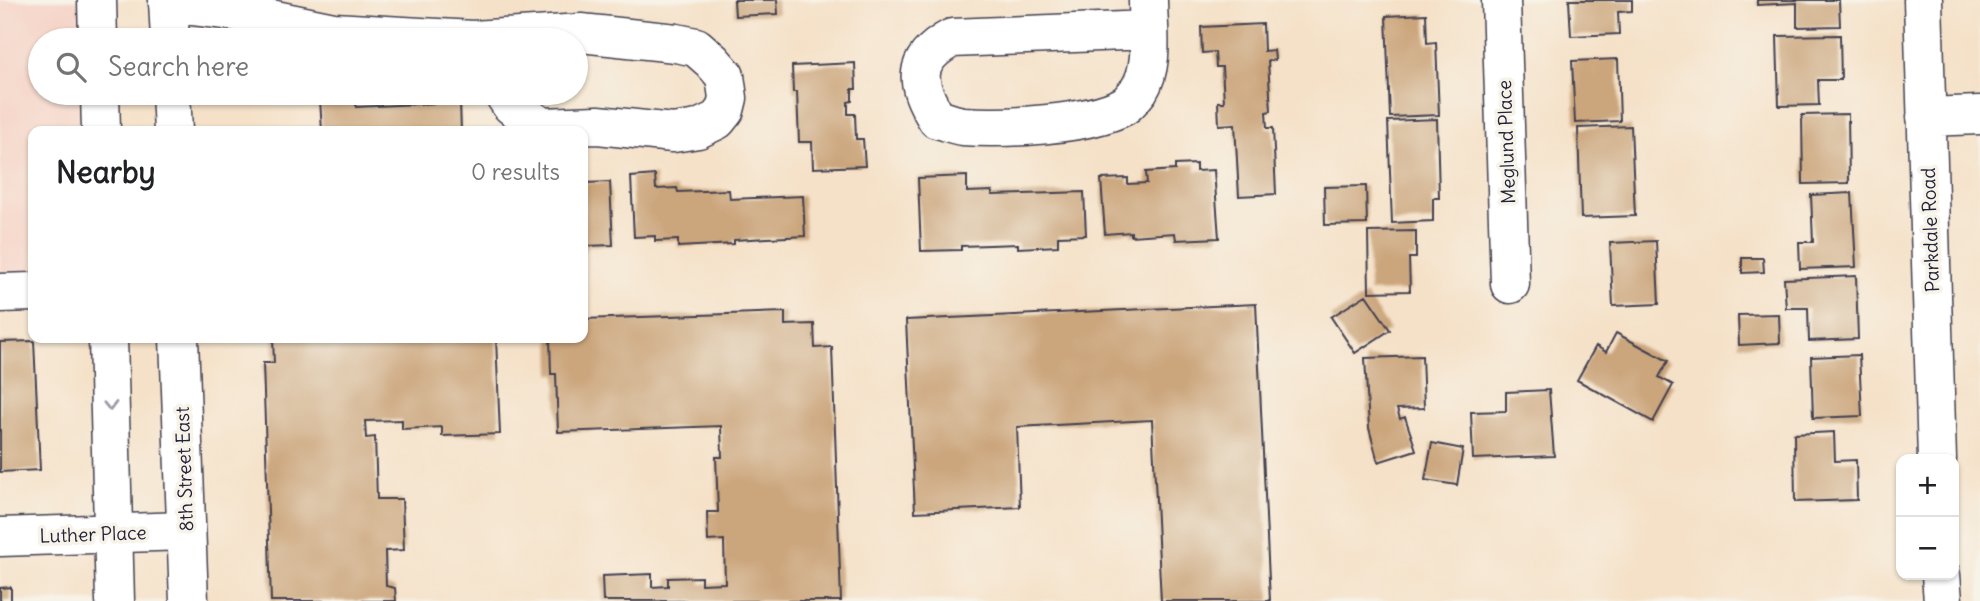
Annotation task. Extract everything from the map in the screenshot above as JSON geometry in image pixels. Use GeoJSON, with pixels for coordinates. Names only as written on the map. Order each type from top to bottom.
{"type":"FeatureCollection","features":[{"type":"Feature","properties":{"kind":"street"},"geometry":{"type":"LineString","coordinates":[[97,0],[98,28]]}},
{"type":"Feature","properties":{"kind":"street","name":"Meglund Place"},"geometry":{"type":"LineString","coordinates":[[1501,0],[1510,285]]}},
{"type":"Feature","properties":{"kind":"street","name":"Parkdale Road"},"geometry":{"type":"LineString","coordinates":[[1923,0],[1937,454]]}},
{"type":"Feature","properties":{"kind":"street"},"geometry":{"type":"LineString","coordinates":[[169,28],[168,1],[362,28]]}},
{"type":"Feature","properties":{"kind":"street"},"geometry":{"type":"LineString","coordinates":[[1148,15],[1147,71],[1140,89],[1126,106],[1084,118],[1028,126],[961,126],[937,119],[923,96],[920,71],[933,48],[952,38],[1148,15]]}},
{"type":"Feature","properties":{"kind":"street"},"geometry":{"type":"LineString","coordinates":[[570,126],[598,125],[673,133],[698,129],[718,120],[725,110],[728,97],[725,76],[696,47],[588,34]]}},
{"type":"Feature","properties":{"kind":"street"},"geometry":{"type":"LineString","coordinates":[[100,105],[101,126]]}},
{"type":"Feature","properties":{"kind":"street"},"geometry":{"type":"LineString","coordinates":[[172,105],[173,126]]}},
{"type":"Feature","properties":{"kind":"street"},"geometry":{"type":"LineString","coordinates":[[511,105],[541,126]]}},
{"type":"Feature","properties":{"kind":"street"},"geometry":{"type":"LineString","coordinates":[[1926,117],[1980,115]]}},
{"type":"Feature","properties":{"kind":"street"},"geometry":{"type":"LineString","coordinates":[[0,293],[28,292]]}},
{"type":"Feature","properties":{"kind":"street"},"geometry":{"type":"LineString","coordinates":[[108,343],[115,601]]}},
{"type":"Feature","properties":{"kind":"street","name":"8th Street East"},"geometry":{"type":"LineString","coordinates":[[179,343],[189,601]]}},
{"type":"Feature","properties":{"kind":"street","name":"Luther Place"},"geometry":{"type":"LineString","coordinates":[[0,537],[186,531]]}},
{"type":"Feature","properties":{"kind":"street"},"geometry":{"type":"LineString","coordinates":[[1941,580],[1943,601]]}},
{"type":"Feature","properties":{"kind":"shaded area"},"geometry":{"type":"Polygon","coordinates":[[[0,0],[97,0],[98,28],[28,28],[28,105],[100,105],[101,126],[28,126],[28,292],[0,293],[0,0]]]}},
{"type":"Feature","properties":{"kind":"building"},"geometry":{"type":"Polygon","coordinates":[[[734,0],[777,0],[778,14],[735,16],[734,0]]]}},
{"type":"Feature","properties":{"kind":"building"},"geometry":{"type":"Polygon","coordinates":[[[1569,0],[1632,0],[1632,11],[1618,12],[1619,34],[1571,36],[1569,0]]]}},
{"type":"Feature","properties":{"kind":"building"},"geometry":{"type":"Polygon","coordinates":[[[1757,0],[1839,0],[1840,26],[1797,27],[1797,3],[1757,5],[1757,0]]]}},
{"type":"Feature","properties":{"kind":"building"},"geometry":{"type":"Polygon","coordinates":[[[1426,14],[1427,43],[1436,42],[1439,115],[1390,117],[1386,16],[1426,14]]]}},
{"type":"Feature","properties":{"kind":"building"},"geometry":{"type":"Polygon","coordinates":[[[1263,24],[1264,51],[1274,50],[1275,60],[1268,61],[1271,111],[1266,112],[1267,128],[1273,128],[1276,194],[1239,196],[1235,124],[1219,125],[1218,102],[1224,102],[1222,67],[1216,67],[1215,52],[1202,53],[1201,27],[1263,24]]]}},
{"type":"Feature","properties":{"kind":"building"},"geometry":{"type":"Polygon","coordinates":[[[1840,35],[1841,80],[1818,80],[1819,105],[1779,106],[1777,36],[1840,35]]]}},
{"type":"Feature","properties":{"kind":"building"},"geometry":{"type":"Polygon","coordinates":[[[1618,59],[1620,121],[1575,123],[1572,61],[1618,59]]]}},
{"type":"Feature","properties":{"kind":"building"},"geometry":{"type":"Polygon","coordinates":[[[855,63],[856,89],[852,89],[848,114],[855,114],[856,139],[863,139],[865,166],[813,168],[812,142],[799,142],[797,92],[793,92],[792,66],[855,63]]]}},
{"type":"Feature","properties":{"kind":"building"},"geometry":{"type":"Polygon","coordinates":[[[320,105],[460,105],[461,126],[322,126],[320,105]]]}},
{"type":"Feature","properties":{"kind":"building"},"geometry":{"type":"Polygon","coordinates":[[[1848,114],[1849,183],[1803,184],[1802,115],[1848,114]]]}},
{"type":"Feature","properties":{"kind":"building"},"geometry":{"type":"Polygon","coordinates":[[[1437,119],[1439,198],[1433,198],[1433,221],[1392,223],[1388,121],[1437,119]]]}},
{"type":"Feature","properties":{"kind":"building"},"geometry":{"type":"Polygon","coordinates":[[[1631,126],[1635,216],[1581,218],[1578,128],[1631,126]]]}},
{"type":"Feature","properties":{"kind":"building"},"geometry":{"type":"Polygon","coordinates":[[[1196,164],[1196,171],[1214,170],[1219,238],[1176,240],[1175,233],[1131,236],[1131,232],[1105,234],[1101,179],[1128,178],[1128,184],[1147,183],[1146,172],[1175,170],[1175,165],[1196,164]]]}},
{"type":"Feature","properties":{"kind":"building"},"geometry":{"type":"Polygon","coordinates":[[[655,175],[656,189],[677,188],[678,192],[729,190],[730,199],[803,196],[805,236],[734,240],[734,244],[678,247],[678,240],[655,241],[655,236],[634,237],[631,177],[655,175]]]}},
{"type":"Feature","properties":{"kind":"building"},"geometry":{"type":"Polygon","coordinates":[[[967,176],[967,192],[992,191],[992,195],[1084,192],[1086,235],[1058,236],[1058,246],[961,246],[961,250],[921,251],[918,178],[967,176]]]}},
{"type":"Feature","properties":{"kind":"building"},"geometry":{"type":"Polygon","coordinates":[[[610,182],[613,245],[588,246],[588,183],[610,182]]]}},
{"type":"Feature","properties":{"kind":"building"},"geometry":{"type":"Polygon","coordinates":[[[1366,186],[1367,224],[1325,225],[1324,187],[1366,186]]]}},
{"type":"Feature","properties":{"kind":"building"},"geometry":{"type":"Polygon","coordinates":[[[1852,193],[1856,267],[1800,269],[1799,242],[1813,242],[1811,195],[1852,193]]]}},
{"type":"Feature","properties":{"kind":"building"},"geometry":{"type":"Polygon","coordinates":[[[1416,231],[1416,258],[1409,258],[1410,291],[1369,292],[1368,232],[1416,231]]]}},
{"type":"Feature","properties":{"kind":"building"},"geometry":{"type":"Polygon","coordinates":[[[1656,241],[1659,304],[1613,306],[1610,243],[1656,241]]]}},
{"type":"Feature","properties":{"kind":"building"},"geometry":{"type":"Polygon","coordinates":[[[1742,258],[1763,258],[1764,272],[1742,273],[1742,258]]]}},
{"type":"Feature","properties":{"kind":"building"},"geometry":{"type":"Polygon","coordinates":[[[1856,276],[1858,339],[1809,341],[1808,308],[1786,308],[1784,279],[1856,276]]]}},
{"type":"Feature","properties":{"kind":"building"},"geometry":{"type":"Polygon","coordinates":[[[1366,295],[1390,330],[1355,353],[1331,317],[1366,295]]]}},
{"type":"Feature","properties":{"kind":"building"},"geometry":{"type":"Polygon","coordinates":[[[1256,304],[1270,601],[1161,601],[1152,420],[1017,427],[1020,507],[915,512],[906,320],[1256,304]]]}},
{"type":"Feature","properties":{"kind":"building"},"geometry":{"type":"Polygon","coordinates":[[[785,312],[785,325],[814,324],[815,348],[832,347],[841,601],[603,601],[602,576],[652,574],[652,587],[668,586],[668,578],[701,577],[701,584],[725,583],[724,540],[708,541],[707,512],[718,512],[716,457],[722,457],[721,426],[558,432],[556,374],[551,374],[550,343],[588,343],[588,319],[785,312]]]}},
{"type":"Feature","properties":{"kind":"building"},"geometry":{"type":"Polygon","coordinates":[[[1779,314],[1780,343],[1739,345],[1738,315],[1779,314]]]}},
{"type":"Feature","properties":{"kind":"building"},"geometry":{"type":"Polygon","coordinates":[[[1616,333],[1668,361],[1659,377],[1673,385],[1653,422],[1577,380],[1596,346],[1606,352],[1616,333]]]}},
{"type":"Feature","properties":{"kind":"building"},"geometry":{"type":"Polygon","coordinates":[[[0,342],[34,343],[40,470],[0,472],[0,342]]]}},
{"type":"Feature","properties":{"kind":"building"},"geometry":{"type":"Polygon","coordinates":[[[273,343],[496,343],[500,434],[442,436],[442,427],[402,429],[402,420],[365,421],[366,438],[375,437],[377,499],[402,499],[404,550],[385,551],[386,586],[395,588],[396,601],[271,601],[263,363],[274,363],[273,343]]]}},
{"type":"Feature","properties":{"kind":"building"},"geometry":{"type":"Polygon","coordinates":[[[1859,355],[1862,416],[1813,418],[1811,357],[1859,355]]]}},
{"type":"Feature","properties":{"kind":"building"},"geometry":{"type":"Polygon","coordinates":[[[1422,356],[1424,408],[1397,409],[1400,419],[1405,417],[1416,450],[1378,462],[1369,428],[1365,358],[1422,356]]]}},
{"type":"Feature","properties":{"kind":"building"},"geometry":{"type":"Polygon","coordinates":[[[1549,390],[1554,456],[1473,459],[1471,412],[1506,411],[1506,392],[1549,390]]]}},
{"type":"Feature","properties":{"kind":"building"},"geometry":{"type":"Polygon","coordinates":[[[1834,432],[1835,461],[1856,460],[1857,500],[1795,502],[1794,434],[1834,432]]]}},
{"type":"Feature","properties":{"kind":"building"},"geometry":{"type":"Polygon","coordinates":[[[1432,443],[1463,449],[1457,485],[1425,480],[1432,443]]]}},
{"type":"Feature","properties":{"kind":"building"},"geometry":{"type":"Polygon","coordinates":[[[11,587],[11,601],[0,601],[0,588],[11,587]]]}}]}
